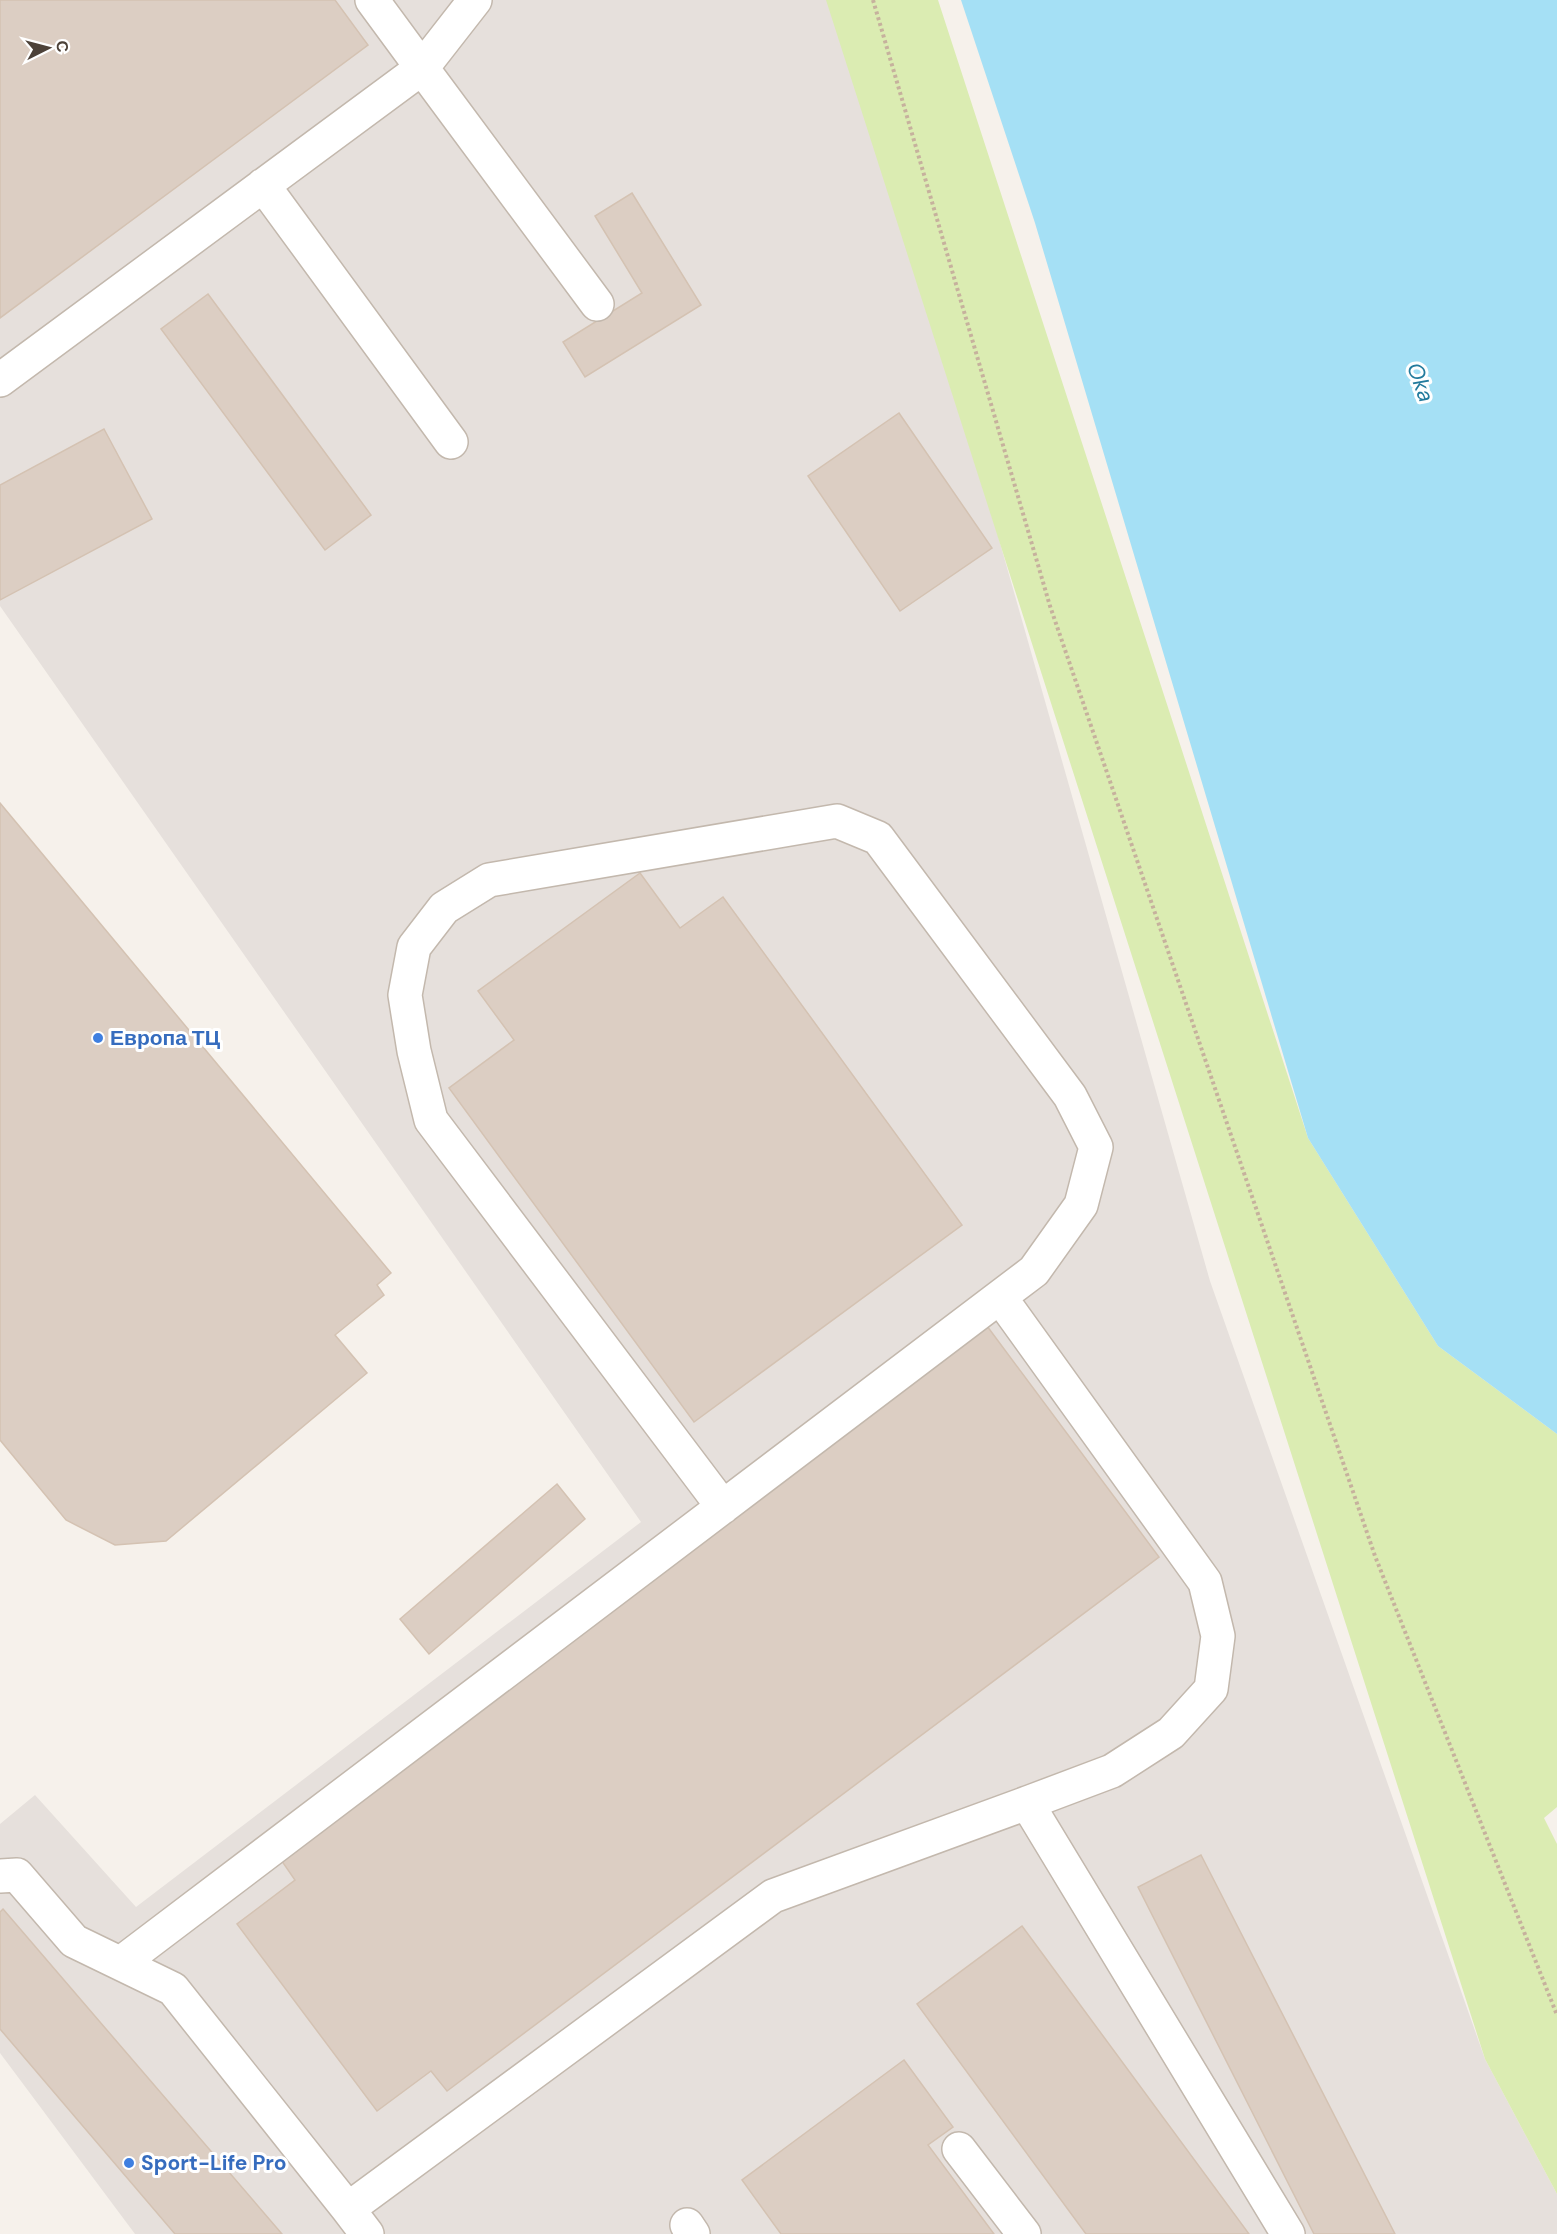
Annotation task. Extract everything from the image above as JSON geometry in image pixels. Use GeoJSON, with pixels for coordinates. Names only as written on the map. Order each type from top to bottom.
{"type":"FeatureCollection","features":[{"type":"Feature","properties":{"kind":"lane"},"geometry":{"type":"LineString","coordinates":[[372,0],[597,304]]}},
{"type":"Feature","properties":{"kind":"lane"},"geometry":{"type":"LineString","coordinates":[[0,380],[422,68],[475,0]]}},
{"type":"Feature","properties":{"kind":"lane"},"geometry":{"type":"LineString","coordinates":[[263,185],[452,442]]}},
{"type":"Feature","properties":{"kind":"lane"},"geometry":{"type":"LineString","coordinates":[[121,1964],[1034,1271],[1081,1205],[1096,1147],[1070,1096],[878,838],[837,821],[489,880],[444,908],[414,947],[405,995],[414,1051],[431,1120],[723,1507]]}},
{"type":"Feature","properties":{"kind":"lane"},"geometry":{"type":"LineString","coordinates":[[0,1876],[17,1875],[74,1941],[172,1989],[357,2222],[773,1896],[1112,1771],[1171,1733],[1211,1689],[1218,1636],[1205,1582],[1000,1297]]}},
{"type":"Feature","properties":{"kind":"lane"},"geometry":{"type":"LineString","coordinates":[[1027,1803],[1288,2234]]}},
{"type":"Feature","properties":{"kind":"lane"},"geometry":{"type":"LineString","coordinates":[[959,2149],[1024,2234]]}},
{"type":"Feature","properties":{"kind":"path"},"geometry":{"type":"LineString","coordinates":[[873,0],[1050,606],[1374,1556],[1557,2015]]}},
{"type":"Feature","properties":{"kind":"shaded area"},"geometry":{"type":"Polygon","coordinates":[[[0,0],[829,0],[940,332],[1210,1281],[1485,2059],[1557,2194],[1557,2234],[135,2234],[0,2053],[0,1824],[35,1795],[136,1907],[641,1522],[0,606],[0,0]]]}},
{"type":"Feature","properties":{"kind":"green space"},"geometry":{"type":"Polygon","coordinates":[[[826,0],[938,0],[1308,1138],[1438,1346],[1557,1434],[1557,1807],[1544,1818],[1557,1844],[1557,2194],[1485,2059],[826,0]]]}},
{"type":"Feature","properties":{"kind":"water","name":"Oka"},"geometry":{"type":"Polygon","coordinates":[[[961,0],[1557,0],[1557,1434],[1438,1346],[1308,1138],[1035,223],[961,0]]]}},
{"type":"Feature","properties":{"kind":"building"},"geometry":{"type":"Polygon","coordinates":[[[0,0],[335,0],[368,45],[0,318],[0,0]]]}},
{"type":"Feature","properties":{"kind":"building"},"geometry":{"type":"Polygon","coordinates":[[[632,193],[701,305],[585,377],[563,342],[642,293],[595,216],[632,193]]]}},
{"type":"Feature","properties":{"kind":"building"},"geometry":{"type":"Polygon","coordinates":[[[208,294],[371,515],[325,550],[161,329],[208,294]]]}},
{"type":"Feature","properties":{"kind":"building"},"geometry":{"type":"Polygon","coordinates":[[[899,413],[992,548],[900,611],[808,476],[899,413]]]}},
{"type":"Feature","properties":{"kind":"building"},"geometry":{"type":"Polygon","coordinates":[[[104,429],[152,519],[0,600],[0,485],[104,429]]]}},
{"type":"Feature","properties":{"kind":"building","name":"Европа ТЦ"},"geometry":{"type":"Polygon","coordinates":[[[0,803],[391,1273],[377,1285],[384,1295],[335,1335],[367,1373],[166,1541],[115,1545],[66,1520],[0,1440],[0,803]]]}},
{"type":"Feature","properties":{"kind":"building"},"geometry":{"type":"Polygon","coordinates":[[[640,873],[680,928],[723,897],[962,1225],[694,1422],[449,1088],[514,1040],[478,991],[640,873]]]}},
{"type":"Feature","properties":{"kind":"building"},"geometry":{"type":"Polygon","coordinates":[[[987,1326],[1159,1557],[447,2091],[431,2071],[377,2111],[237,1924],[295,1880],[279,1857],[987,1326]]]}},
{"type":"Feature","properties":{"kind":"building"},"geometry":{"type":"Polygon","coordinates":[[[557,1484],[585,1519],[429,1654],[400,1619],[557,1484]]]}},
{"type":"Feature","properties":{"kind":"building"},"geometry":{"type":"Polygon","coordinates":[[[1201,1855],[1395,2234],[1314,2234],[1138,1887],[1201,1855]]]}},
{"type":"Feature","properties":{"kind":"building"},"geometry":{"type":"Polygon","coordinates":[[[3,1909],[282,2234],[175,2234],[0,2029],[0,1912],[3,1909]]]}},
{"type":"Feature","properties":{"kind":"building"},"geometry":{"type":"Polygon","coordinates":[[[1022,1926],[1249,2234],[1086,2234],[917,2004],[1022,1926]]]}},
{"type":"Feature","properties":{"kind":"building"},"geometry":{"type":"Polygon","coordinates":[[[904,2060],[953,2127],[928,2145],[994,2234],[781,2234],[742,2180],[904,2060]]]}},
{"type":"Feature","properties":{"kind":"place","name":"Европа ТЦ"},"geometry":{"type":"Point","coordinates":[98,1038]}},
{"type":"Feature","properties":{"kind":"place","name":"Sport-Life Pro"},"geometry":{"type":"Point","coordinates":[129,2163]}}]}
